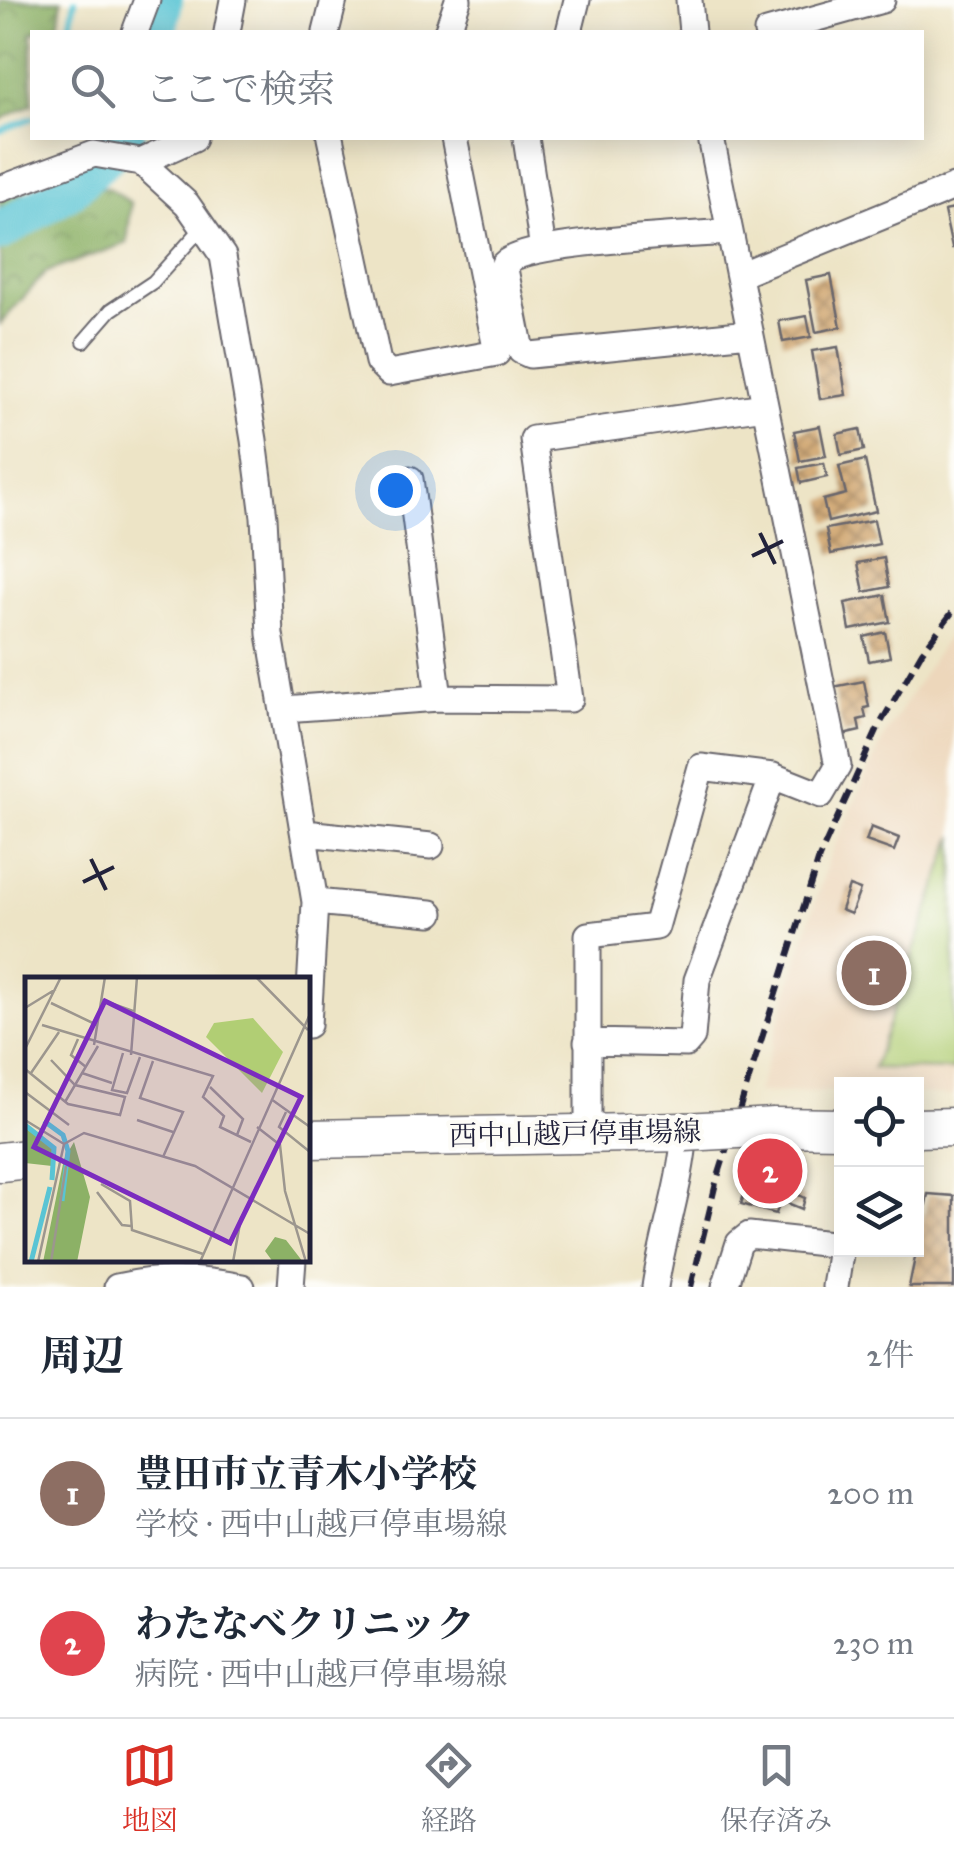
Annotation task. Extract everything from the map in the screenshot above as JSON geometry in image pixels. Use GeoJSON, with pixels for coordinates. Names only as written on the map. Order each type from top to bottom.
{"type":"FeatureCollection","features":[{"type":"Feature","properties":{"kind":"main road","name":"西中山越戸停車場線"},"geometry":{"type":"LineString","coordinates":[[310,1139],[834,1128]]}},
{"type":"Feature","properties":{"kind":"main road"},"geometry":{"type":"LineString","coordinates":[[924,1128],[954,1128]]}},
{"type":"Feature","properties":{"kind":"main road"},"geometry":{"type":"LineString","coordinates":[[0,1162],[25,1160]]}},
{"type":"Feature","properties":{"kind":"street"},"geometry":{"type":"LineString","coordinates":[[126,0],[132,30]]}},
{"type":"Feature","properties":{"kind":"street"},"geometry":{"type":"LineString","coordinates":[[133,30],[146,0]]}},
{"type":"Feature","properties":{"kind":"street"},"geometry":{"type":"LineString","coordinates":[[226,30],[233,0]]}},
{"type":"Feature","properties":{"kind":"street"},"geometry":{"type":"LineString","coordinates":[[326,30],[334,0]]}},
{"type":"Feature","properties":{"kind":"street"},"geometry":{"type":"LineString","coordinates":[[448,30],[458,0]]}},
{"type":"Feature","properties":{"kind":"street"},"geometry":{"type":"LineString","coordinates":[[570,30],[577,0]]}},
{"type":"Feature","properties":{"kind":"street"},"geometry":{"type":"LineString","coordinates":[[690,0],[692,30]]}},
{"type":"Feature","properties":{"kind":"street"},"geometry":{"type":"LineString","coordinates":[[772,30],[810,10],[882,0]]}},
{"type":"Feature","properties":{"kind":"street"},"geometry":{"type":"LineString","coordinates":[[141,162],[190,140]]}},
{"type":"Feature","properties":{"kind":"street"},"geometry":{"type":"LineString","coordinates":[[330,140],[378,362],[389,372],[498,353],[454,140]]}},
{"type":"Feature","properties":{"kind":"street"},"geometry":{"type":"LineString","coordinates":[[526,140],[543,249]]}},
{"type":"Feature","properties":{"kind":"street"},"geometry":{"type":"LineString","coordinates":[[588,1134],[588,935],[656,927],[700,768],[772,776],[822,794],[838,766],[711,140]]}},
{"type":"Feature","properties":{"kind":"street"},"geometry":{"type":"LineString","coordinates":[[0,189],[97,146],[141,162],[188,204],[223,256],[259,478],[270,634],[315,902],[310,990]]}},
{"type":"Feature","properties":{"kind":"street"},"geometry":{"type":"LineString","coordinates":[[739,275],[954,187]]}},
{"type":"Feature","properties":{"kind":"street"},"geometry":{"type":"LineString","coordinates":[[730,232],[543,249],[512,256],[504,264],[521,351],[530,356],[750,332]]}},
{"type":"Feature","properties":{"kind":"street"},"geometry":{"type":"LineString","coordinates":[[284,709],[439,698],[570,699],[533,439],[765,406]]}},
{"type":"Feature","properties":{"kind":"street"},"geometry":{"type":"LineString","coordinates":[[410,479],[439,698]]}},
{"type":"Feature","properties":{"kind":"street"},"geometry":{"type":"LineString","coordinates":[[587,1042],[686,1044],[692,1036],[697,980],[772,776]]}},
{"type":"Feature","properties":{"kind":"street"},"geometry":{"type":"LineString","coordinates":[[305,833],[431,846]]}},
{"type":"Feature","properties":{"kind":"street"},"geometry":{"type":"LineString","coordinates":[[315,902],[430,913]]}},
{"type":"Feature","properties":{"kind":"street"},"geometry":{"type":"LineString","coordinates":[[655,1287],[683,1159],[685,1132]]}},
{"type":"Feature","properties":{"kind":"street"},"geometry":{"type":"LineString","coordinates":[[725,1287],[739,1243],[750,1235],[834,1242]]}},
{"type":"Feature","properties":{"kind":"street"},"geometry":{"type":"LineString","coordinates":[[835,1287],[839,1257]]}},
{"type":"Feature","properties":{"kind":"street"},"geometry":{"type":"LineString","coordinates":[[291,1287],[293,1262]]}},
{"type":"Feature","properties":{"kind":"street"},"geometry":{"type":"LineString","coordinates":[[117,1287],[173,1278],[242,1287]]}},
{"type":"Feature","properties":{"kind":"lane"},"geometry":{"type":"LineString","coordinates":[[84,341],[111,310],[153,282],[200,230],[182,210],[188,204]]}},
{"type":"Feature","properties":{"kind":"shaded area"},"geometry":{"type":"Polygon","coordinates":[[[954,626],[954,1096],[924,1094],[924,1077],[834,1077],[834,1091],[757,1093],[828,861],[886,733],[954,626]]]}},
{"type":"Feature","properties":{"kind":"green space"},"geometry":{"type":"Polygon","coordinates":[[[0,0],[62,0],[57,30],[30,30],[30,105],[0,120],[0,0]]]}},
{"type":"Feature","properties":{"kind":"green space"},"geometry":{"type":"Polygon","coordinates":[[[107,187],[131,203],[127,243],[46,272],[0,324],[0,195],[107,187]]]}},
{"type":"Feature","properties":{"kind":"green space"},"geometry":{"type":"Polygon","coordinates":[[[954,836],[954,1070],[873,1068],[954,836]]]}},
{"type":"Feature","properties":{"kind":"building"},"geometry":{"type":"Polygon","coordinates":[[[954,209],[954,248],[952,248],[944,211],[954,209]]]}},
{"type":"Feature","properties":{"kind":"building"},"geometry":{"type":"Polygon","coordinates":[[[831,275],[841,327],[816,332],[806,280],[831,275]]]}},
{"type":"Feature","properties":{"kind":"building"},"geometry":{"type":"Polygon","coordinates":[[[807,316],[811,337],[783,342],[779,321],[807,316]]]}},
{"type":"Feature","properties":{"kind":"building"},"geometry":{"type":"Polygon","coordinates":[[[838,347],[846,395],[820,399],[812,351],[838,347]]]}},
{"type":"Feature","properties":{"kind":"building"},"geometry":{"type":"Polygon","coordinates":[[[820,426],[826,456],[800,461],[794,431],[820,426]]]}},
{"type":"Feature","properties":{"kind":"building"},"geometry":{"type":"Polygon","coordinates":[[[860,429],[864,450],[841,455],[837,434],[860,429]]]}},
{"type":"Feature","properties":{"kind":"building"},"geometry":{"type":"Polygon","coordinates":[[[865,460],[876,511],[828,522],[823,500],[846,494],[839,466],[865,460]]]}},
{"type":"Feature","properties":{"kind":"building"},"geometry":{"type":"Polygon","coordinates":[[[824,463],[827,477],[801,483],[798,468],[824,463]]]}},
{"type":"Feature","properties":{"kind":"building"},"geometry":{"type":"Polygon","coordinates":[[[874,520],[879,544],[831,554],[826,529],[874,520]]]}},
{"type":"Feature","properties":{"kind":"building"},"geometry":{"type":"Polygon","coordinates":[[[884,558],[889,587],[864,592],[858,563],[884,558]]]}},
{"type":"Feature","properties":{"kind":"building"},"geometry":{"type":"Polygon","coordinates":[[[885,595],[890,622],[850,630],[845,603],[885,595]]]}},
{"type":"Feature","properties":{"kind":"building"},"geometry":{"type":"Polygon","coordinates":[[[885,632],[890,657],[869,661],[864,637],[885,632]]]}},
{"type":"Feature","properties":{"kind":"building"},"geometry":{"type":"Polygon","coordinates":[[[864,681],[869,707],[864,708],[866,718],[858,720],[860,731],[843,735],[833,687],[864,681]]]}},
{"type":"Feature","properties":{"kind":"building"},"geometry":{"type":"Polygon","coordinates":[[[871,827],[899,838],[894,851],[866,841],[871,827]]]}},
{"type":"Feature","properties":{"kind":"building"},"geometry":{"type":"Polygon","coordinates":[[[849,886],[860,890],[851,914],[841,910],[849,886]]]}},
{"type":"Feature","properties":{"kind":"building"},"geometry":{"type":"Polygon","coordinates":[[[775,1148],[794,1154],[784,1188],[805,1198],[802,1209],[780,1200],[776,1214],[741,1204],[758,1150],[773,1155],[775,1148]]]}},
{"type":"Feature","properties":{"kind":"building"},"geometry":{"type":"Polygon","coordinates":[[[928,1194],[954,1196],[954,1287],[909,1287],[915,1257],[924,1257],[928,1194]]]}},
{"type":"Feature","properties":{"kind":"waterway"},"geometry":{"type":"LineString","coordinates":[[69,30],[75,0]]}},
{"type":"Feature","properties":{"kind":"waterway"},"geometry":{"type":"LineString","coordinates":[[157,30],[163,0]]}},
{"type":"Feature","properties":{"kind":"waterway"},"geometry":{"type":"LineString","coordinates":[[0,131],[30,119]]}},
{"type":"Feature","properties":{"kind":"waterway"},"geometry":{"type":"LineString","coordinates":[[0,231],[70,189],[123,140]]}},
{"type":"Feature","properties":{"kind":"railway"},"geometry":{"type":"LineString","coordinates":[[691,1287],[716,1183],[819,858],[879,726],[922,652],[954,610]]}},
{"type":"Feature","properties":{"kind":"place","name":"豊田市立青木小学校"},"geometry":{"type":"Point","coordinates":[874,973]}},
{"type":"Feature","properties":{"kind":"place","name":"わたなべクリニック"},"geometry":{"type":"Point","coordinates":[770,1171]}}]}
